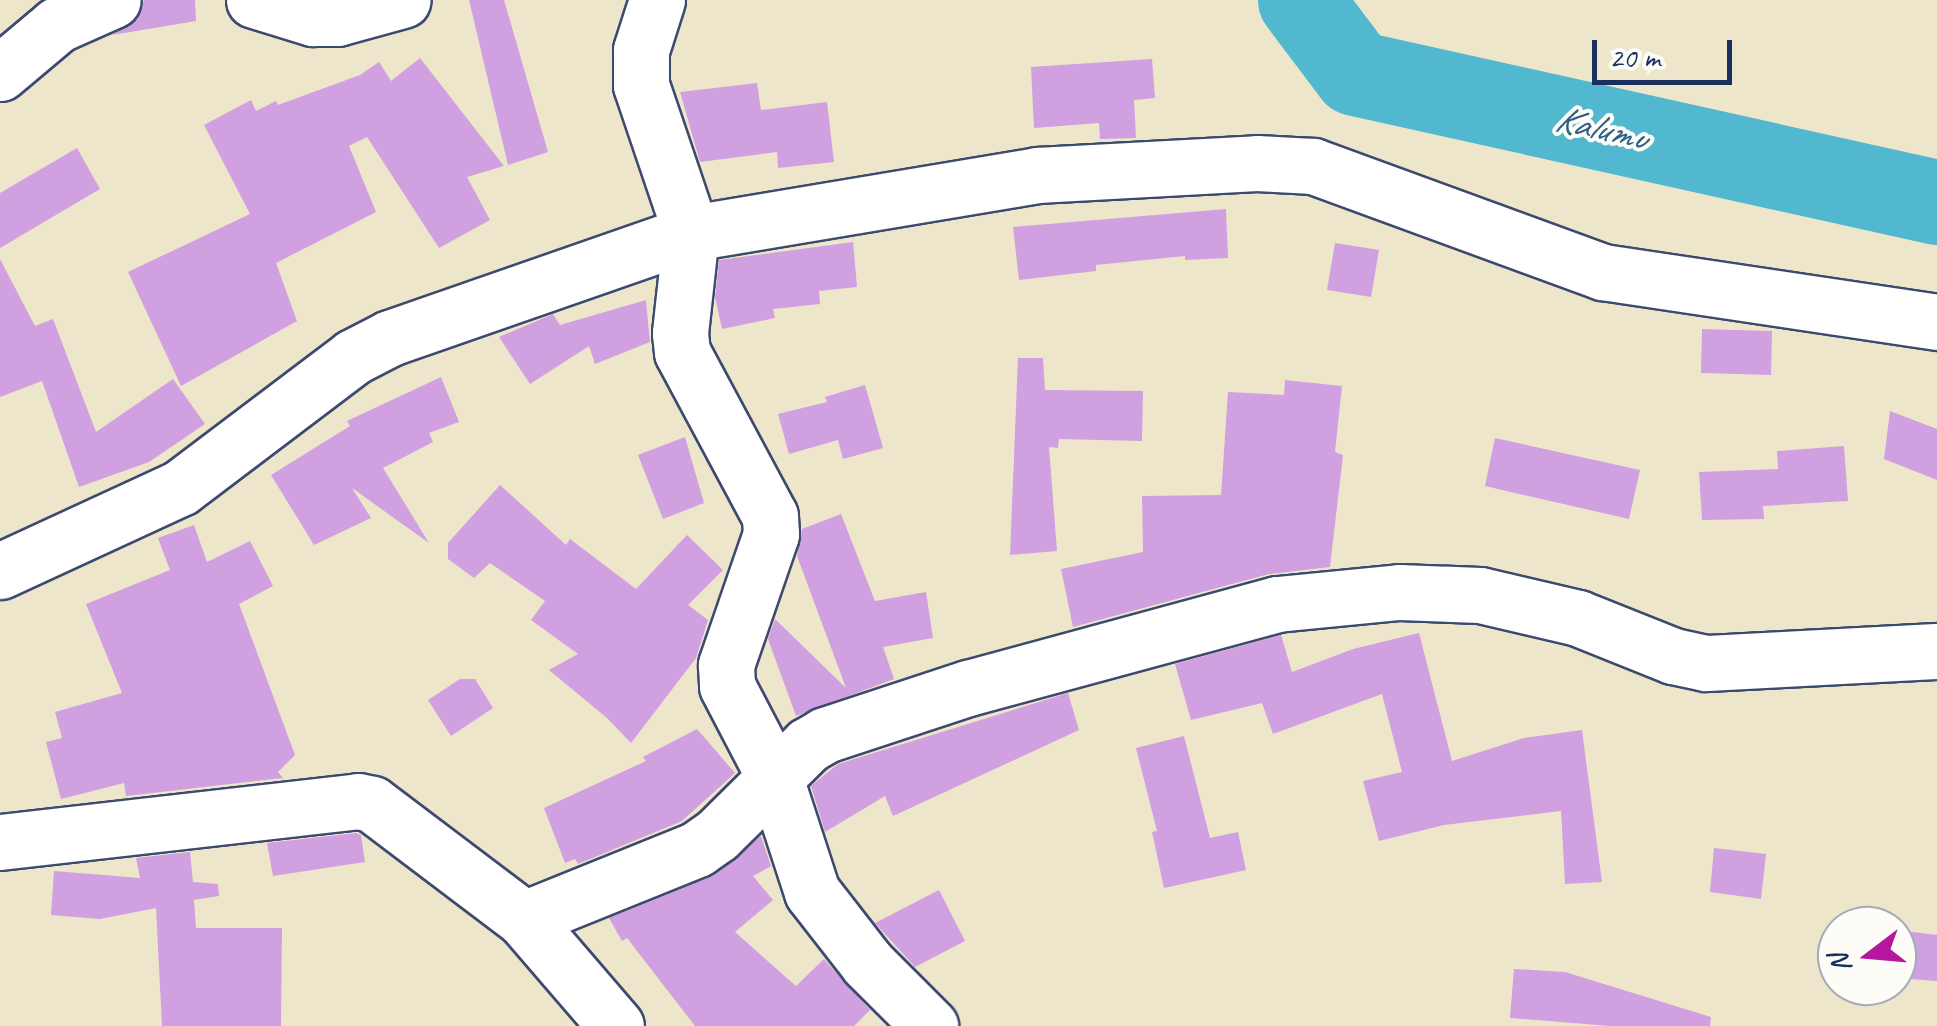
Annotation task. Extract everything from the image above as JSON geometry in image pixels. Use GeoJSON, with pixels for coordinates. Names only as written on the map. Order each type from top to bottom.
{"type":"FeatureCollection","features":[{"type":"Feature","properties":{"kind":"street"},"geometry":{"type":"LineString","coordinates":[[0,73],[56,25],[113,0]]}},
{"type":"Feature","properties":{"kind":"street"},"geometry":{"type":"LineString","coordinates":[[254,0],[313,18],[336,18],[403,0]]}},
{"type":"Feature","properties":{"kind":"street"},"geometry":{"type":"LineString","coordinates":[[657,0],[641,50],[641,85],[691,234],[680,333],[682,352],[770,516],[771,534],[726,666],[727,686],[738,714],[775,778],[812,892],[868,964],[930,1026]]}},
{"type":"Feature","properties":{"kind":"street"},"geometry":{"type":"LineString","coordinates":[[0,570],[180,488],[371,346],[691,234],[1038,175],[1287,162],[1335,172],[1602,272],[1937,322]]}},
{"type":"Feature","properties":{"kind":"street"},"geometry":{"type":"LineString","coordinates":[[524,918],[696,849],[808,745],[825,736],[968,688],[1310,598],[1398,592],[1492,597],[1578,618],[1673,656],[1706,663],[1937,652]]}},
{"type":"Feature","properties":{"kind":"street"},"geometry":{"type":"LineString","coordinates":[[0,842],[358,801],[384,812],[524,918],[616,1026]]}},
{"type":"Feature","properties":{"kind":"building"},"geometry":{"type":"Polygon","coordinates":[[[144,0],[195,0],[196,21],[112,35],[138,19],[144,0]]]}},
{"type":"Feature","properties":{"kind":"building"},"geometry":{"type":"Polygon","coordinates":[[[469,0],[504,0],[548,152],[508,165],[469,0]]]}},
{"type":"Feature","properties":{"kind":"building"},"geometry":{"type":"Polygon","coordinates":[[[420,58],[504,166],[467,177],[490,220],[439,248],[367,137],[349,146],[376,212],[276,263],[297,321],[181,386],[128,272],[250,214],[204,125],[251,100],[256,111],[276,101],[278,105],[360,75],[379,62],[391,81],[420,58]]]}},
{"type":"Feature","properties":{"kind":"building"},"geometry":{"type":"Polygon","coordinates":[[[1152,59],[1155,98],[1134,100],[1136,138],[1100,139],[1099,123],[1034,128],[1031,67],[1152,59]]]}},
{"type":"Feature","properties":{"kind":"building"},"geometry":{"type":"Polygon","coordinates":[[[757,83],[761,110],[827,102],[834,162],[778,168],[777,152],[700,162],[680,92],[757,83]]]}},
{"type":"Feature","properties":{"kind":"building"},"geometry":{"type":"Polygon","coordinates":[[[77,148],[100,189],[0,248],[0,193],[77,148]]]}},
{"type":"Feature","properties":{"kind":"building"},"geometry":{"type":"Polygon","coordinates":[[[1226,209],[1228,258],[1185,260],[1185,256],[1096,265],[1096,271],[1019,280],[1013,227],[1226,209]]]}},
{"type":"Feature","properties":{"kind":"building"},"geometry":{"type":"Polygon","coordinates":[[[853,242],[857,287],[819,291],[820,304],[773,309],[775,318],[722,329],[715,297],[719,260],[853,242]]]}},
{"type":"Feature","properties":{"kind":"building"},"geometry":{"type":"Polygon","coordinates":[[[1335,243],[1379,250],[1371,297],[1327,290],[1335,243]]]}},
{"type":"Feature","properties":{"kind":"building"},"geometry":{"type":"Polygon","coordinates":[[[0,259],[35,326],[53,319],[96,432],[173,379],[205,424],[149,462],[79,487],[42,381],[0,397],[0,259]]]}},
{"type":"Feature","properties":{"kind":"building"},"geometry":{"type":"Polygon","coordinates":[[[646,300],[650,342],[595,364],[589,346],[530,384],[499,337],[553,314],[560,325],[646,300]]]}},
{"type":"Feature","properties":{"kind":"building"},"geometry":{"type":"Polygon","coordinates":[[[1702,329],[1772,331],[1771,375],[1701,373],[1702,329]]]}},
{"type":"Feature","properties":{"kind":"building"},"geometry":{"type":"Polygon","coordinates":[[[1018,358],[1043,358],[1045,390],[1143,391],[1142,441],[1059,439],[1058,448],[1049,447],[1057,551],[1010,555],[1018,358]]]}},
{"type":"Feature","properties":{"kind":"building"},"geometry":{"type":"Polygon","coordinates":[[[441,377],[459,422],[429,433],[433,442],[383,468],[429,543],[352,488],[371,518],[314,545],[271,475],[350,426],[347,421],[441,377]]]}},
{"type":"Feature","properties":{"kind":"building"},"geometry":{"type":"Polygon","coordinates":[[[1285,380],[1342,386],[1335,452],[1343,455],[1330,567],[1269,574],[1073,627],[1061,569],[1143,552],[1142,496],[1221,495],[1228,392],[1284,395],[1285,380]]]}},
{"type":"Feature","properties":{"kind":"building"},"geometry":{"type":"Polygon","coordinates":[[[865,385],[883,448],[843,459],[838,440],[789,454],[778,414],[827,402],[825,397],[865,385]]]}},
{"type":"Feature","properties":{"kind":"building"},"geometry":{"type":"Polygon","coordinates":[[[1890,411],[1937,429],[1937,480],[1884,459],[1890,411]]]}},
{"type":"Feature","properties":{"kind":"building"},"geometry":{"type":"Polygon","coordinates":[[[685,437],[704,503],[663,519],[638,455],[685,437]]]}},
{"type":"Feature","properties":{"kind":"building"},"geometry":{"type":"Polygon","coordinates":[[[1495,438],[1640,470],[1629,519],[1485,486],[1495,438]]]}},
{"type":"Feature","properties":{"kind":"building"},"geometry":{"type":"Polygon","coordinates":[[[1844,446],[1848,501],[1763,506],[1764,519],[1702,520],[1699,472],[1778,469],[1777,451],[1844,446]]]}},
{"type":"Feature","properties":{"kind":"building"},"geometry":{"type":"Polygon","coordinates":[[[500,485],[566,545],[570,539],[636,589],[687,535],[723,570],[688,605],[708,620],[696,658],[631,743],[549,670],[578,654],[531,620],[545,601],[490,563],[474,578],[448,559],[448,543],[500,485]]]}},
{"type":"Feature","properties":{"kind":"building"},"geometry":{"type":"Polygon","coordinates":[[[841,514],[875,601],[926,592],[933,638],[883,647],[894,679],[796,716],[768,639],[775,619],[846,688],[797,556],[802,529],[841,514]]]}},
{"type":"Feature","properties":{"kind":"building"},"geometry":{"type":"Polygon","coordinates":[[[194,525],[207,562],[250,541],[273,586],[239,604],[295,755],[278,772],[283,778],[126,796],[124,783],[61,799],[46,742],[62,738],[55,712],[122,693],[86,604],[170,570],[158,538],[194,525]]]}},
{"type":"Feature","properties":{"kind":"building"},"geometry":{"type":"Polygon","coordinates":[[[1419,633],[1452,761],[1524,738],[1582,730],[1602,882],[1565,884],[1561,811],[1444,825],[1379,841],[1363,781],[1402,772],[1382,694],[1273,734],[1262,703],[1191,720],[1175,664],[1281,635],[1292,672],[1353,649],[1419,633]]]}},
{"type":"Feature","properties":{"kind":"building"},"geometry":{"type":"Polygon","coordinates":[[[460,679],[475,679],[493,708],[451,736],[428,700],[460,679]]]}},
{"type":"Feature","properties":{"kind":"building"},"geometry":{"type":"Polygon","coordinates":[[[1068,693],[1079,730],[893,816],[885,796],[825,832],[811,786],[838,764],[1068,693]]]}},
{"type":"Feature","properties":{"kind":"building"},"geometry":{"type":"Polygon","coordinates":[[[697,729],[735,773],[682,821],[578,864],[575,859],[565,863],[544,808],[646,761],[643,757],[697,729]]]}},
{"type":"Feature","properties":{"kind":"building"},"geometry":{"type":"Polygon","coordinates":[[[1184,736],[1210,838],[1238,832],[1246,870],[1164,888],[1152,832],[1157,831],[1136,748],[1184,736]]]}},
{"type":"Feature","properties":{"kind":"building"},"geometry":{"type":"Polygon","coordinates":[[[361,835],[365,862],[273,876],[267,843],[361,835]]]}},
{"type":"Feature","properties":{"kind":"building"},"geometry":{"type":"Polygon","coordinates":[[[761,836],[771,866],[753,876],[773,900],[735,932],[796,986],[824,959],[870,1010],[854,1026],[695,1026],[627,938],[622,941],[609,918],[715,875],[761,836]]]}},
{"type":"Feature","properties":{"kind":"building"},"geometry":{"type":"Polygon","coordinates":[[[1714,848],[1766,854],[1761,899],[1710,892],[1714,848]]]}},
{"type":"Feature","properties":{"kind":"building"},"geometry":{"type":"Polygon","coordinates":[[[190,852],[193,882],[218,884],[219,896],[194,900],[196,928],[282,928],[281,1026],[162,1026],[156,908],[100,919],[51,915],[54,871],[140,878],[136,858],[190,852]]]}},
{"type":"Feature","properties":{"kind":"building"},"geometry":{"type":"Polygon","coordinates":[[[939,890],[965,941],[915,967],[875,923],[939,890]]]}},
{"type":"Feature","properties":{"kind":"building"},"geometry":{"type":"Polygon","coordinates":[[[1917,932],[1937,935],[1937,981],[1917,980],[1917,932]]]}},
{"type":"Feature","properties":{"kind":"building"},"geometry":{"type":"Polygon","coordinates":[[[1514,969],[1565,972],[1711,1017],[1710,1026],[1610,1026],[1510,1018],[1514,969]]]}},
{"type":"Feature","properties":{"kind":"waterway","name":"Kalumu"},"geometry":{"type":"LineString","coordinates":[[1300,0],[1355,73],[1937,202]]}}]}
